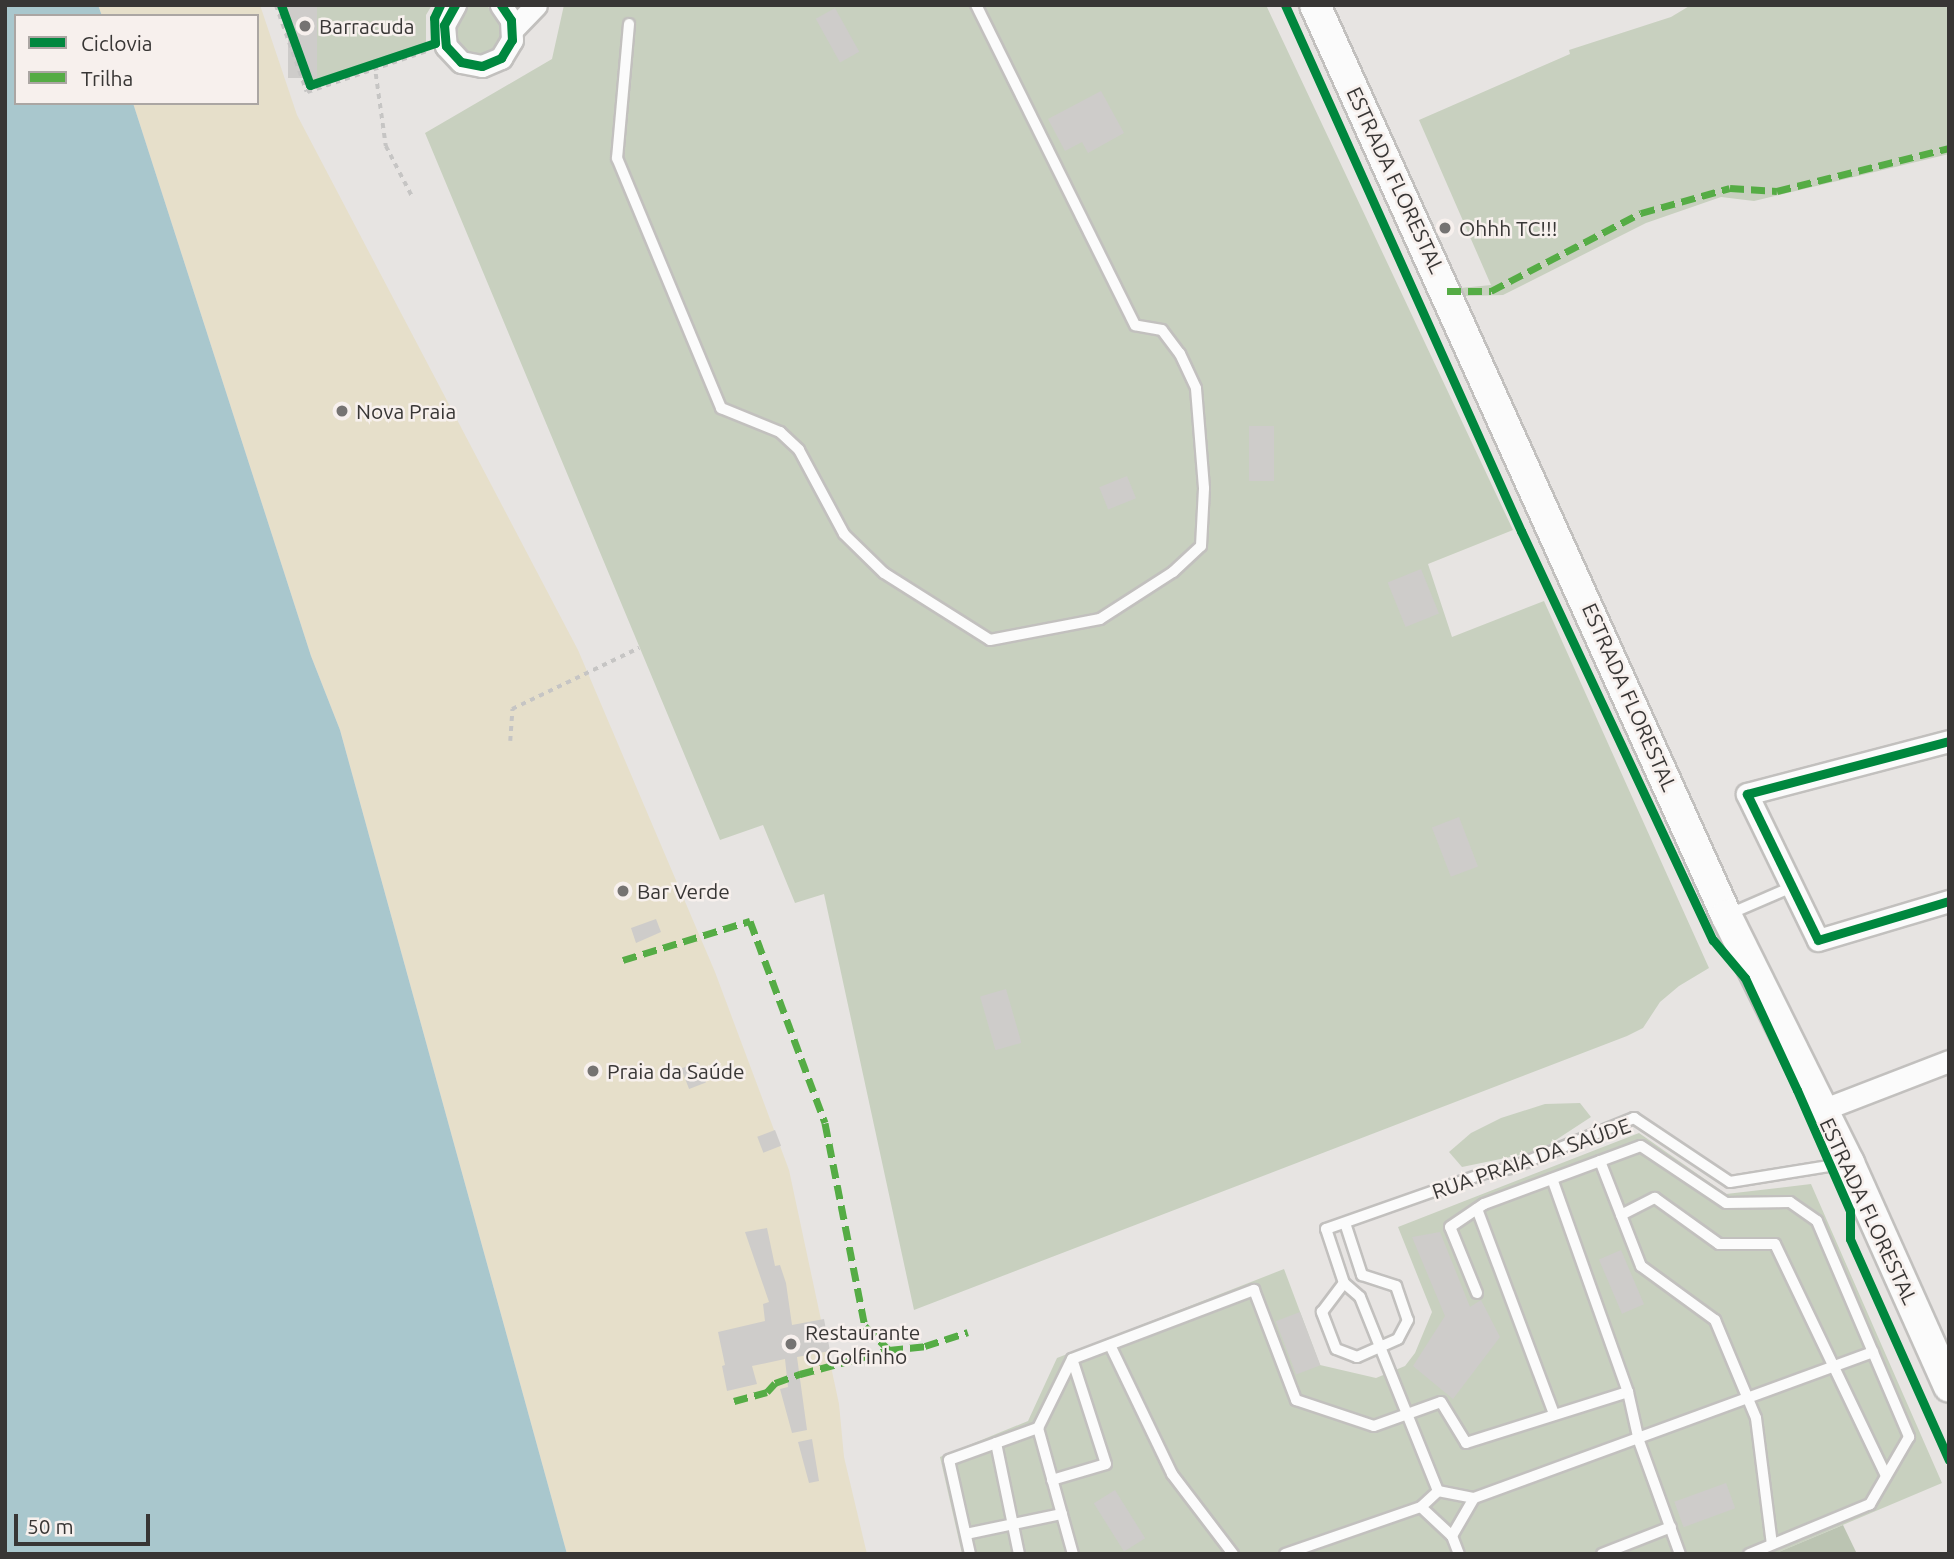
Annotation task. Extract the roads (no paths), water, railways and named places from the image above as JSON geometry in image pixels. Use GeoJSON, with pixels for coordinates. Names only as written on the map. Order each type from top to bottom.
{"type":"FeatureCollection","features":[{"type":"Feature","properties":{"kind":"main road","name":"ESTRADA FLORESTAL"},"geometry":{"type":"LineString","coordinates":[[1315,5],[1726,915],[1849,1163],[1949,1387]]}},
{"type":"Feature","properties":{"kind":"street"},"geometry":{"type":"LineString","coordinates":[[455,5],[447,15],[443,36],[461,62],[492,64],[508,50],[513,29],[536,5]]}},
{"type":"Feature","properties":{"kind":"street"},"geometry":{"type":"LineString","coordinates":[[501,5],[513,29]]}},
{"type":"Feature","properties":{"kind":"street"},"geometry":{"type":"LineString","coordinates":[[1949,741],[1747,794],[1818,940],[1949,901]]}},
{"type":"Feature","properties":{"kind":"street"},"geometry":{"type":"LineString","coordinates":[[1822,1110],[1949,1061]]}},
{"type":"Feature","properties":{"kind":"lane"},"geometry":{"type":"LineString","coordinates":[[629,24],[617,158],[721,408],[780,432],[799,450],[844,534],[884,573],[990,640],[1100,618],[1173,572],[1201,546],[1204,488],[1196,388],[1180,354],[1162,330],[1135,325],[976,5]]}},
{"type":"Feature","properties":{"kind":"lane"},"geometry":{"type":"LineString","coordinates":[[1726,915],[1792,887]]}},
{"type":"Feature","properties":{"kind":"lane","name":"RUA PRAIA DA SAÚDE"},"geometry":{"type":"LineString","coordinates":[[1344,1283],[1326,1229],[1485,1173],[1511,1168],[1634,1118],[1730,1182],[1849,1163]]}},
{"type":"Feature","properties":{"kind":"lane"},"geometry":{"type":"LineString","coordinates":[[1477,1293],[1450,1227],[1477,1209],[1641,1146],[1726,1203],[1790,1202],[1817,1221],[1909,1437],[1870,1504],[1749,1554]]}},
{"type":"Feature","properties":{"kind":"lane"},"geometry":{"type":"LineString","coordinates":[[1600,1161],[1641,1266],[1715,1321],[1756,1418],[1772,1544]]}},
{"type":"Feature","properties":{"kind":"lane"},"geometry":{"type":"LineString","coordinates":[[1552,1179],[1628,1392],[1639,1441],[1680,1554]]}},
{"type":"Feature","properties":{"kind":"lane"},"geometry":{"type":"LineString","coordinates":[[1621,1215],[1655,1198],[1719,1244],[1775,1244],[1836,1366],[1886,1476]]}},
{"type":"Feature","properties":{"kind":"lane"},"geometry":{"type":"LineString","coordinates":[[1477,1209],[1555,1414]]}},
{"type":"Feature","properties":{"kind":"lane"},"geometry":{"type":"LineString","coordinates":[[1345,1223],[1362,1275],[1360,1297],[1438,1491]]}},
{"type":"Feature","properties":{"kind":"lane"},"geometry":{"type":"LineString","coordinates":[[1360,1297],[1344,1283],[1322,1312],[1336,1349],[1357,1357],[1398,1339],[1408,1320],[1396,1286],[1362,1275]]}},
{"type":"Feature","properties":{"kind":"lane"},"geometry":{"type":"LineString","coordinates":[[1073,1554],[1038,1428],[1072,1359],[1254,1290],[1296,1400],[1374,1426],[1441,1402],[1466,1443],[1628,1392]]}},
{"type":"Feature","properties":{"kind":"lane"},"geometry":{"type":"LineString","coordinates":[[1111,1345],[1172,1474],[1233,1554]]}},
{"type":"Feature","properties":{"kind":"lane"},"geometry":{"type":"LineString","coordinates":[[1438,1491],[1474,1498],[1639,1441],[1748,1397],[1873,1352]]}},
{"type":"Feature","properties":{"kind":"lane"},"geometry":{"type":"LineString","coordinates":[[1052,1480],[1106,1464],[1072,1359]]}},
{"type":"Feature","properties":{"kind":"lane"},"geometry":{"type":"LineString","coordinates":[[970,1554],[949,1460],[1038,1428]]}},
{"type":"Feature","properties":{"kind":"lane"},"geometry":{"type":"LineString","coordinates":[[996,1443],[1019,1554]]}},
{"type":"Feature","properties":{"kind":"lane"},"geometry":{"type":"LineString","coordinates":[[1285,1554],[1421,1507],[1438,1491]]}},
{"type":"Feature","properties":{"kind":"lane"},"geometry":{"type":"LineString","coordinates":[[1454,1553],[1452,1536],[1474,1498]]}},
{"type":"Feature","properties":{"kind":"lane"},"geometry":{"type":"LineString","coordinates":[[1421,1507],[1452,1536]]}},
{"type":"Feature","properties":{"kind":"lane"},"geometry":{"type":"LineString","coordinates":[[965,1534],[1062,1514]]}},
{"type":"Feature","properties":{"kind":"lane"},"geometry":{"type":"LineString","coordinates":[[1602,1554],[1671,1527]]}},
{"type":"Feature","properties":{"kind":"water"},"geometry":{"type":"Polygon","coordinates":[[[5,5],[98,5],[101,14],[14,14],[14,105],[134,105],[311,656],[340,730],[567,1554],[5,1554],[5,5]]]}},
{"type":"Feature","properties":{"kind":"place","name":"Barracuda"},"geometry":{"type":"Point","coordinates":[305,26]}},
{"type":"Feature","properties":{"kind":"place","name":"Ohhh TC!!!"},"geometry":{"type":"Point","coordinates":[1445,228]}},
{"type":"Feature","properties":{"kind":"place","name":"Nova Praia"},"geometry":{"type":"Point","coordinates":[342,411]}},
{"type":"Feature","properties":{"kind":"place","name":"Bar Verde"},"geometry":{"type":"Point","coordinates":[623,891]}},
{"type":"Feature","properties":{"kind":"place","name":"Praia da Saúde"},"geometry":{"type":"Point","coordinates":[593,1071]}},
{"type":"Feature","properties":{"kind":"place","name":"Restaurante O Golfinho"},"geometry":{"type":"Point","coordinates":[791,1344]}}]}
